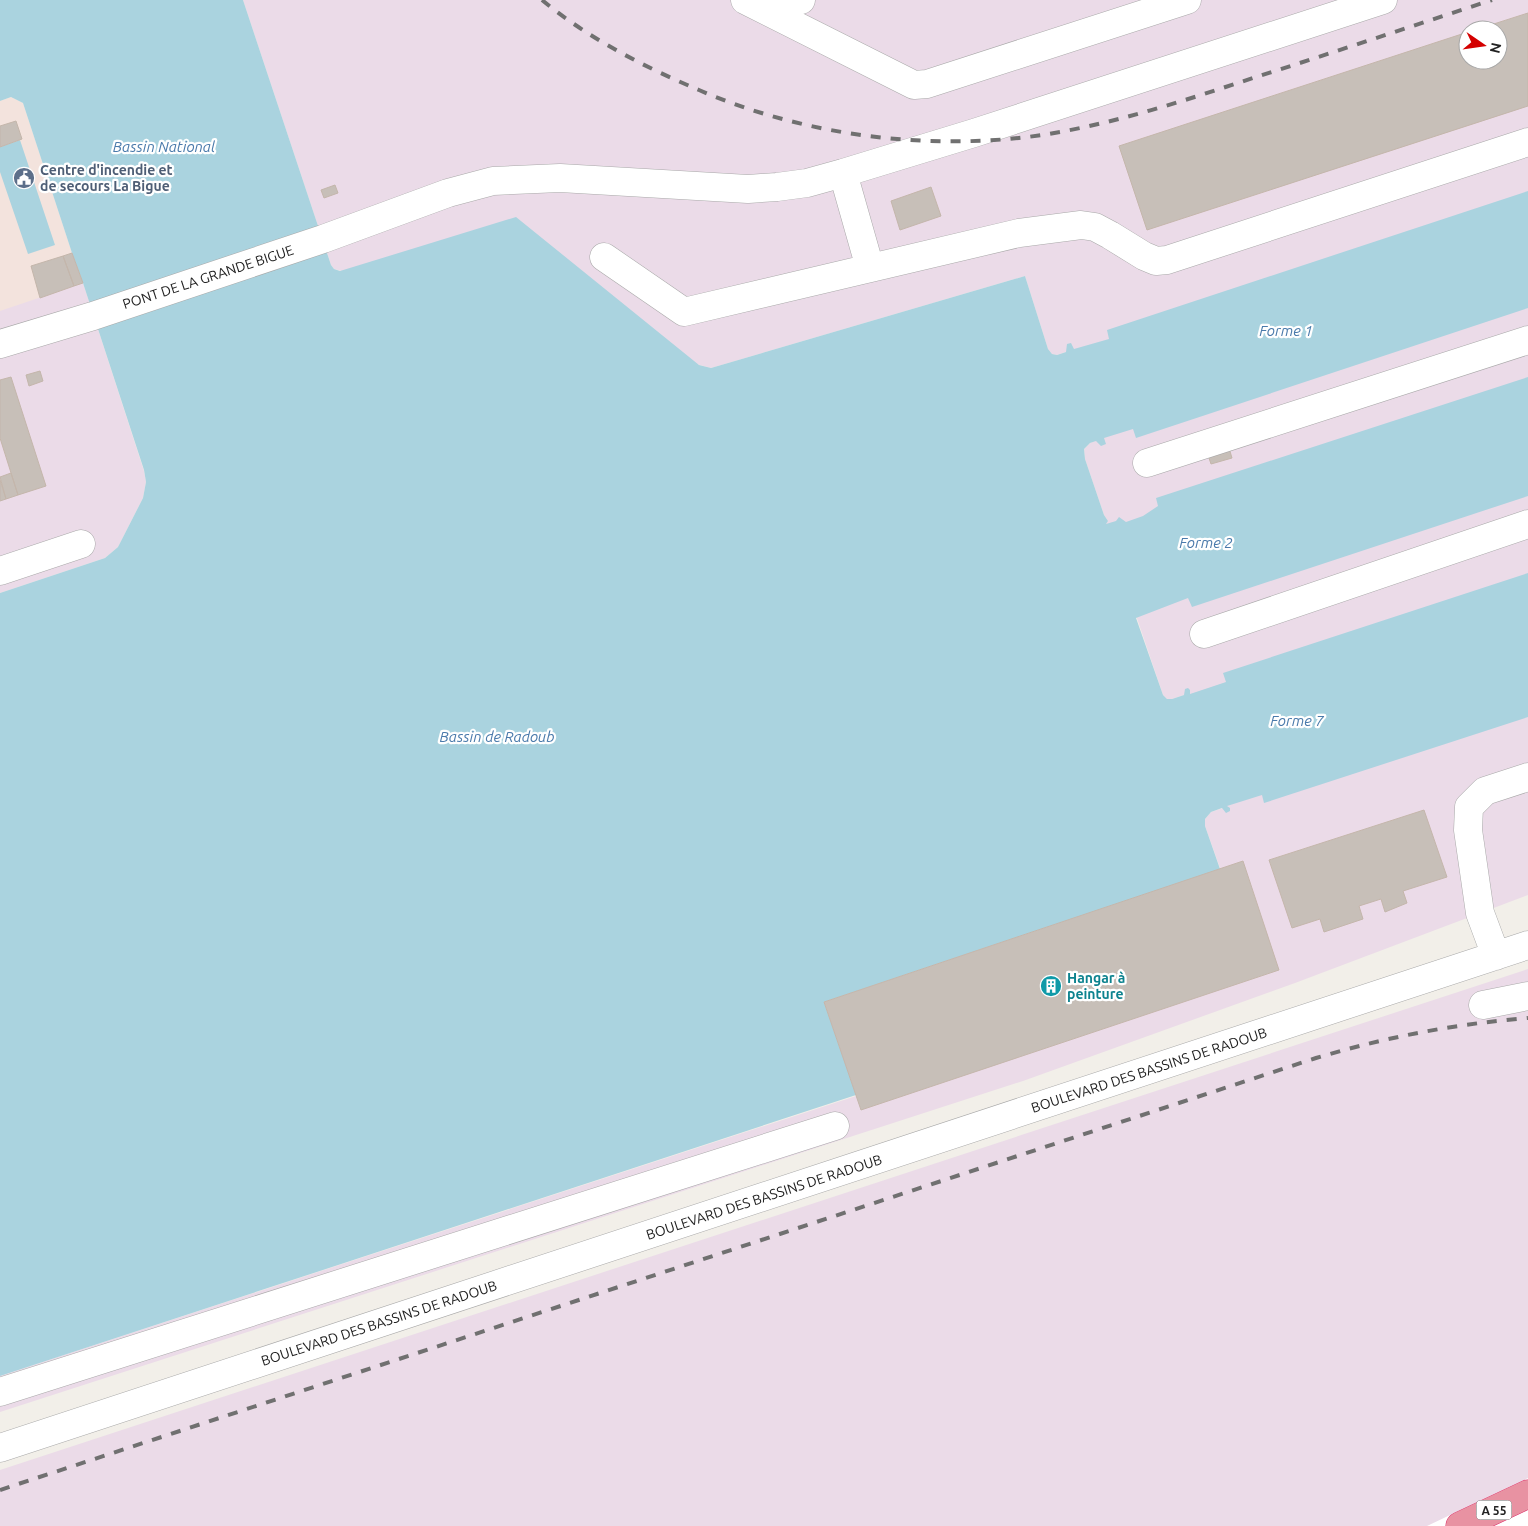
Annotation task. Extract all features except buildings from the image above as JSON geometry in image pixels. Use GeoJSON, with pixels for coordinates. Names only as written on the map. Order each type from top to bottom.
{"type":"FeatureCollection","features":[{"type":"Feature","properties":{"kind":"highway","name":"A 55"},"geometry":{"type":"LineString","coordinates":[[1460,1526],[1528,1494]]}},
{"type":"Feature","properties":{"kind":"street"},"geometry":{"type":"LineString","coordinates":[[756,5],[801,0]]}},
{"type":"Feature","properties":{"kind":"street"},"geometry":{"type":"LineString","coordinates":[[756,5],[914,85],[927,84],[1187,0]]}},
{"type":"Feature","properties":{"kind":"street","name":"PONT DE LA GRANDE BIGUE"},"geometry":{"type":"LineString","coordinates":[[0,344],[93,316],[322,239],[448,193],[493,181],[560,178],[748,189],[777,188],[807,183],[965,135],[1383,0]]}},
{"type":"Feature","properties":{"kind":"street"},"geometry":{"type":"LineString","coordinates":[[604,257],[684,312],[1020,233],[1081,225],[1095,227],[1156,261],[1167,260],[1528,142]]}},
{"type":"Feature","properties":{"kind":"street"},"geometry":{"type":"LineString","coordinates":[[843,173],[870,268]]}},
{"type":"Feature","properties":{"kind":"street"},"geometry":{"type":"LineString","coordinates":[[1147,463],[1528,340]]}},
{"type":"Feature","properties":{"kind":"street"},"geometry":{"type":"LineString","coordinates":[[1204,634],[1528,524]]}},
{"type":"Feature","properties":{"kind":"street"},"geometry":{"type":"LineString","coordinates":[[0,571],[81,544]]}},
{"type":"Feature","properties":{"kind":"street"},"geometry":{"type":"LineString","coordinates":[[1496,956],[1480,913],[1468,830],[1469,807],[1485,792],[1528,778]]}},
{"type":"Feature","properties":{"kind":"street","name":"BOULEVARD DES BASSINS DE RADOUB"},"geometry":{"type":"LineString","coordinates":[[0,1448],[1528,945]]}},
{"type":"Feature","properties":{"kind":"street"},"geometry":{"type":"LineString","coordinates":[[1483,1005],[1528,996]]}},
{"type":"Feature","properties":{"kind":"street"},"geometry":{"type":"LineString","coordinates":[[0,1392],[835,1126]]}},
{"type":"Feature","properties":{"kind":"shaded area"},"geometry":{"type":"Polygon","coordinates":[[[243,0],[1528,0],[1528,895],[1295,983],[1023,1081],[0,1412],[0,1376],[856,1096],[824,1002],[1220,868],[1205,826],[1205,819],[1211,812],[1226,807],[1184,695],[1167,699],[1163,695],[1105,524],[1108,521],[1104,515],[1085,459],[1084,449],[1090,443],[1103,438],[1066,352],[1057,355],[1052,354],[1048,349],[1025,276],[711,368],[334,269],[331,265],[243,0]]]}},
{"type":"Feature","properties":{"kind":"shaded area","name":"Centre d'incendie et de secours La Bigue"},"geometry":{"type":"Polygon","coordinates":[[[11,97],[23,103],[83,283],[0,311],[0,101],[11,97]]]}},
{"type":"Feature","properties":{"kind":"shaded area"},"geometry":{"type":"Polygon","coordinates":[[[0,101],[72,253],[146,482],[143,498],[118,547],[105,558],[0,593],[0,101]]]}},
{"type":"Feature","properties":{"kind":"shaded area"},"geometry":{"type":"Polygon","coordinates":[[[1528,969],[1528,1526],[0,1526],[0,1470],[1528,969]]]}},
{"type":"Feature","properties":{"kind":"water","name":"Bassin de Radoub"},"geometry":{"type":"Polygon","coordinates":[[[0,0],[243,0],[331,265],[334,269],[340,271],[516,217],[699,365],[711,368],[1025,276],[1048,349],[1052,354],[1057,355],[1066,352],[1067,344],[1071,343],[1074,349],[1109,339],[1107,330],[1528,191],[1528,308],[1136,438],[1133,429],[1104,438],[1106,444],[1101,446],[1096,441],[1090,443],[1084,449],[1085,459],[1104,515],[1108,521],[1106,524],[1116,521],[1119,517],[1126,522],[1143,516],[1158,506],[1156,498],[1528,377],[1528,496],[1192,607],[1188,598],[1136,618],[1163,695],[1167,699],[1172,699],[1184,695],[1185,689],[1188,688],[1190,694],[1226,682],[1223,673],[1528,573],[1528,717],[1264,803],[1262,795],[1227,806],[1230,808],[1230,811],[1226,813],[1222,808],[1211,812],[1205,819],[1205,826],[1220,869],[824,1002],[856,1095],[0,1376],[0,593],[105,558],[118,547],[143,498],[146,482],[144,470],[23,103],[11,97],[0,101],[0,0]]]}},
{"type":"Feature","properties":{"kind":"water"},"geometry":{"type":"Polygon","coordinates":[[[20,140],[55,245],[28,254],[0,172],[0,147],[20,140]]]}},
{"type":"Feature","properties":{"kind":"pier"},"geometry":{"type":"Polygon","coordinates":[[[1528,1478],[1528,1526],[1427,1526],[1528,1478]]]}},
{"type":"Feature","properties":{"kind":"railway"},"geometry":{"type":"LineString","coordinates":[[542,0],[578,27],[617,51],[678,81],[737,105],[816,127],[897,139],[938,141],[979,141],[1019,138],[1108,122],[1196,97],[1492,0]]}},
{"type":"Feature","properties":{"kind":"railway"},"geometry":{"type":"LineString","coordinates":[[0,1490],[1316,1058],[1421,1032],[1528,1018]]}},
{"type":"Feature","properties":{"kind":"place","name":"Centre d'incendie et de secours La Bigue"},"geometry":{"type":"Point","coordinates":[24,178]}},
{"type":"Feature","properties":{"kind":"place","name":"Hangar à peinture"},"geometry":{"type":"Point","coordinates":[1051,986]}},
{"type":"Feature","properties":{"kind":"water label","name":"Bassin National"},"geometry":{"type":"Point","coordinates":[164,146]}},
{"type":"Feature","properties":{"kind":"water label","name":"Forme 1"},"geometry":{"type":"Point","coordinates":[1286,330]}},
{"type":"Feature","properties":{"kind":"water label","name":"Forme 2"},"geometry":{"type":"Point","coordinates":[1206,542]}},
{"type":"Feature","properties":{"kind":"water label","name":"Forme 7"},"geometry":{"type":"Point","coordinates":[1297,720]}}]}
